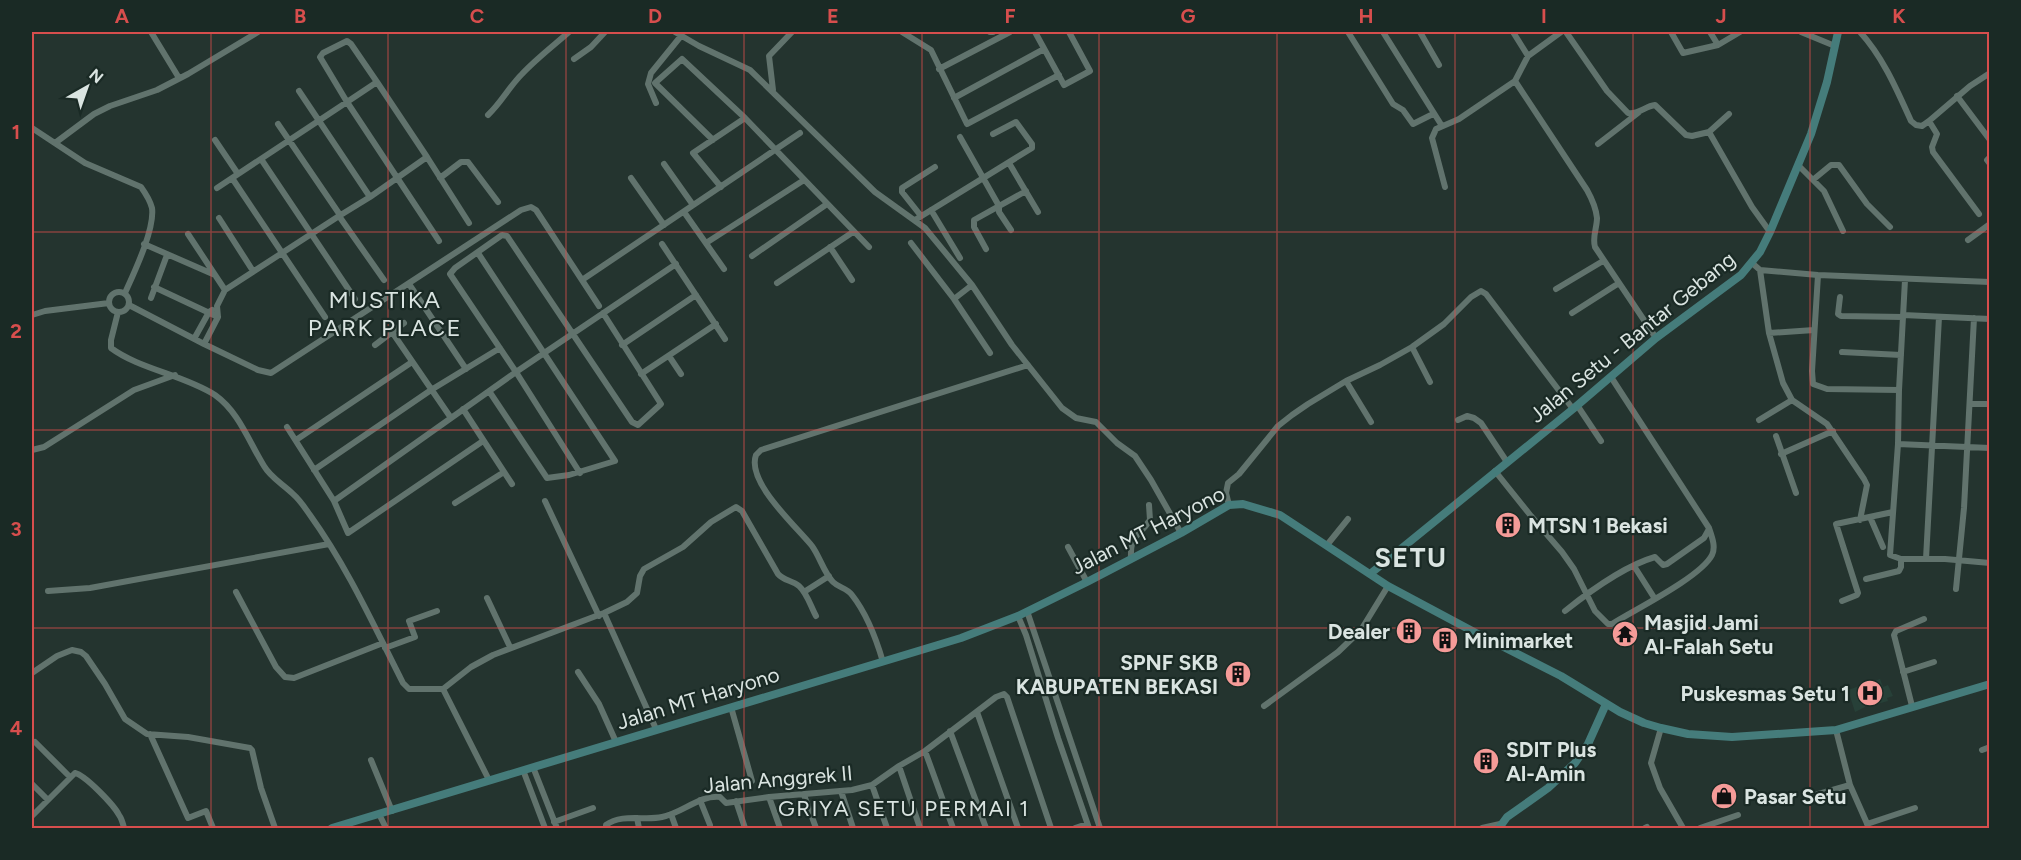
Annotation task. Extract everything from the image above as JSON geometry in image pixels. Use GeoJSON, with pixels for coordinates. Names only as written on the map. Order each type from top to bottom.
{"type":"FeatureCollection","features":[{"type":"Feature","properties":{"kind":"main road","name":"Jalan Setu - Bantar Gebang"},"geometry":{"type":"LineString","coordinates":[[1370,574],[1656,338],[1741,275],[1752,263],[1770,232],[1820,108],[1838,32]]}},
{"type":"Feature","properties":{"kind":"main road","name":"Jalan MT Haryono"},"geometry":{"type":"LineString","coordinates":[[332,828],[961,638],[1018,616],[1087,582],[1229,505],[1243,504],[1280,515],[1388,586],[1561,676],[1637,721],[1661,728],[1689,734],[1732,737],[1836,730],[1989,684]]}},
{"type":"Feature","properties":{"kind":"main road"},"geometry":{"type":"LineString","coordinates":[[1499,826],[1583,753],[1606,704]]}},
{"type":"Feature","properties":{"kind":"street"},"geometry":{"type":"LineString","coordinates":[[151,32],[179,78]]}},
{"type":"Feature","properties":{"kind":"street"},"geometry":{"type":"LineString","coordinates":[[55,143],[94,114],[157,90],[258,32]]}},
{"type":"Feature","properties":{"kind":"street"},"geometry":{"type":"LineString","coordinates":[[488,115],[498,106],[524,71],[569,32]]}},
{"type":"Feature","properties":{"kind":"street"},"geometry":{"type":"LineString","coordinates":[[574,59],[591,47],[605,32]]}},
{"type":"Feature","properties":{"kind":"street"},"geometry":{"type":"LineString","coordinates":[[773,91],[769,56],[792,32]]}},
{"type":"Feature","properties":{"kind":"street"},"geometry":{"type":"LineString","coordinates":[[902,32],[931,50],[967,124],[1059,75]]}},
{"type":"Feature","properties":{"kind":"street"},"geometry":{"type":"LineString","coordinates":[[939,69],[1010,32]]}},
{"type":"Feature","properties":{"kind":"street"},"geometry":{"type":"LineString","coordinates":[[1035,32],[1064,85],[1090,71],[1069,32]]}},
{"type":"Feature","properties":{"kind":"street"},"geometry":{"type":"LineString","coordinates":[[1348,32],[1393,104],[1403,110],[1413,124],[1433,114]]}},
{"type":"Feature","properties":{"kind":"street"},"geometry":{"type":"LineString","coordinates":[[1383,32],[1442,126]]}},
{"type":"Feature","properties":{"kind":"street"},"geometry":{"type":"LineString","coordinates":[[1420,32],[1438,65]]}},
{"type":"Feature","properties":{"kind":"street"},"geometry":{"type":"LineString","coordinates":[[1513,32],[1527,56]]}},
{"type":"Feature","properties":{"kind":"street"},"geometry":{"type":"LineString","coordinates":[[1444,187],[1432,135],[1434,131],[1459,118],[1515,81],[1527,56],[1561,32]]}},
{"type":"Feature","properties":{"kind":"street"},"geometry":{"type":"LineString","coordinates":[[1566,32],[1607,91],[1628,113],[1640,112]]}},
{"type":"Feature","properties":{"kind":"street"},"geometry":{"type":"LineString","coordinates":[[1671,32],[1683,53],[1718,45],[1740,32]]}},
{"type":"Feature","properties":{"kind":"street"},"geometry":{"type":"LineString","coordinates":[[1710,32],[1718,45]]}},
{"type":"Feature","properties":{"kind":"street"},"geometry":{"type":"LineString","coordinates":[[1801,32],[1835,46]]}},
{"type":"Feature","properties":{"kind":"street"},"geometry":{"type":"LineString","coordinates":[[1860,32],[1873,46],[1912,123],[1916,125],[1922,126],[1957,96],[1989,73]]}},
{"type":"Feature","properties":{"kind":"street"},"geometry":{"type":"LineString","coordinates":[[656,103],[648,84],[651,73],[678,34],[741,64],[773,91],[875,192],[918,218]]}},
{"type":"Feature","properties":{"kind":"street"},"geometry":{"type":"LineString","coordinates":[[439,241],[320,60],[323,53],[344,42],[349,42],[469,223]]}},
{"type":"Feature","properties":{"kind":"street"},"geometry":{"type":"LineString","coordinates":[[954,98],[1044,49]]}},
{"type":"Feature","properties":{"kind":"street"},"geometry":{"type":"LineString","coordinates":[[713,140],[655,83],[682,59],[745,118],[869,248]]}},
{"type":"Feature","properties":{"kind":"street"},"geometry":{"type":"LineString","coordinates":[[1515,81],[1592,199],[1597,219],[1593,242],[1603,261],[1656,338]]}},
{"type":"Feature","properties":{"kind":"street"},"geometry":{"type":"LineString","coordinates":[[217,188],[377,82]]}},
{"type":"Feature","properties":{"kind":"street"},"geometry":{"type":"LineString","coordinates":[[299,91],[370,197]]}},
{"type":"Feature","properties":{"kind":"street"},"geometry":{"type":"LineString","coordinates":[[1957,96],[1989,140]]}},
{"type":"Feature","properties":{"kind":"street"},"geometry":{"type":"LineString","coordinates":[[1598,144],[1650,105],[1655,105],[1686,135],[1692,136],[1709,132],[1729,114]]}},
{"type":"Feature","properties":{"kind":"street"},"geometry":{"type":"LineString","coordinates":[[721,187],[693,153],[745,118]]}},
{"type":"Feature","properties":{"kind":"street"},"geometry":{"type":"LineString","coordinates":[[1929,121],[1938,134],[1932,147],[1933,152],[1979,214]]}},
{"type":"Feature","properties":{"kind":"street"},"geometry":{"type":"LineString","coordinates":[[918,218],[1030,150],[1032,144],[1016,122],[993,134]]}},
{"type":"Feature","properties":{"kind":"street"},"geometry":{"type":"LineString","coordinates":[[278,124],[384,280]]}},
{"type":"Feature","properties":{"kind":"street"},"geometry":{"type":"LineString","coordinates":[[32,128],[85,163],[141,188],[147,194],[152,207],[152,220],[125,293]]}},
{"type":"Feature","properties":{"kind":"street"},"geometry":{"type":"LineString","coordinates":[[1709,132],[1752,207],[1770,232]]}},
{"type":"Feature","properties":{"kind":"street"},"geometry":{"type":"LineString","coordinates":[[582,280],[800,133]]}},
{"type":"Feature","properties":{"kind":"street"},"geometry":{"type":"LineString","coordinates":[[960,137],[999,206],[999,212],[1011,230]]}},
{"type":"Feature","properties":{"kind":"street"},"geometry":{"type":"LineString","coordinates":[[215,140],[282,252],[325,316]]}},
{"type":"Feature","properties":{"kind":"street"},"geometry":{"type":"LineString","coordinates":[[194,339],[208,312],[217,306],[225,291],[370,197],[427,157]]}},
{"type":"Feature","properties":{"kind":"street"},"geometry":{"type":"LineString","coordinates":[[1989,157],[1987,160],[1989,164]]}},
{"type":"Feature","properties":{"kind":"street"},"geometry":{"type":"LineString","coordinates":[[261,159],[355,298]]}},
{"type":"Feature","properties":{"kind":"street"},"geometry":{"type":"LineString","coordinates":[[440,178],[461,162],[468,162],[498,202]]}},
{"type":"Feature","properties":{"kind":"street"},"geometry":{"type":"LineString","coordinates":[[1009,163],[1038,212]]}},
{"type":"Feature","properties":{"kind":"street"},"geometry":{"type":"LineString","coordinates":[[664,164],[693,205]]}},
{"type":"Feature","properties":{"kind":"street"},"geometry":{"type":"LineString","coordinates":[[1797,165],[1824,191],[1843,231]]}},
{"type":"Feature","properties":{"kind":"street"},"geometry":{"type":"LineString","coordinates":[[1814,179],[1831,165],[1839,165],[1867,204],[1890,227]]}},
{"type":"Feature","properties":{"kind":"street"},"geometry":{"type":"LineString","coordinates":[[935,167],[902,188],[902,192],[918,218],[972,285],[1012,345],[1068,413],[1076,418],[1096,422],[1117,443],[1135,456],[1181,532]]}},
{"type":"Feature","properties":{"kind":"street"},"geometry":{"type":"LineString","coordinates":[[631,178],[664,225]]}},
{"type":"Feature","properties":{"kind":"street"},"geometry":{"type":"LineString","coordinates":[[706,243],[804,180]]}},
{"type":"Feature","properties":{"kind":"street"},"geometry":{"type":"LineString","coordinates":[[986,249],[973,223],[974,220],[1026,191]]}},
{"type":"Feature","properties":{"kind":"street"},"geometry":{"type":"LineString","coordinates":[[752,256],[828,204]]}},
{"type":"Feature","properties":{"kind":"street"},"geometry":{"type":"LineString","coordinates":[[129,305],[258,370],[273,373],[521,210],[531,207],[536,210],[599,306]]}},
{"type":"Feature","properties":{"kind":"street"},"geometry":{"type":"LineString","coordinates":[[931,210],[960,258]]}},
{"type":"Feature","properties":{"kind":"street"},"geometry":{"type":"LineString","coordinates":[[684,212],[723,269]]}},
{"type":"Feature","properties":{"kind":"street"},"geometry":{"type":"LineString","coordinates":[[219,218],[253,271]]}},
{"type":"Feature","properties":{"kind":"street"},"geometry":{"type":"LineString","coordinates":[[1968,240],[1989,224]]}},
{"type":"Feature","properties":{"kind":"street"},"geometry":{"type":"LineString","coordinates":[[777,283],[853,232]]}},
{"type":"Feature","properties":{"kind":"street"},"geometry":{"type":"LineString","coordinates":[[188,234],[225,291]]}},
{"type":"Feature","properties":{"kind":"street"},"geometry":{"type":"LineString","coordinates":[[580,472],[450,275],[455,268],[502,235],[507,236],[636,425],[661,405],[603,313]]}},
{"type":"Feature","properties":{"kind":"street"},"geometry":{"type":"LineString","coordinates":[[911,243],[954,299],[990,353]]}},
{"type":"Feature","properties":{"kind":"street"},"geometry":{"type":"LineString","coordinates":[[144,244],[215,275]]}},
{"type":"Feature","properties":{"kind":"street"},"geometry":{"type":"LineString","coordinates":[[662,244],[726,339]]}},
{"type":"Feature","properties":{"kind":"street"},"geometry":{"type":"LineString","coordinates":[[830,247],[852,280]]}},
{"type":"Feature","properties":{"kind":"street"},"geometry":{"type":"LineString","coordinates":[[478,253],[615,460],[612,464],[549,479],[489,391]]}},
{"type":"Feature","properties":{"kind":"street"},"geometry":{"type":"LineString","coordinates":[[151,298],[167,255]]}},
{"type":"Feature","properties":{"kind":"street"},"geometry":{"type":"LineString","coordinates":[[1556,290],[1603,261]]}},
{"type":"Feature","properties":{"kind":"street"},"geometry":{"type":"LineString","coordinates":[[1752,263],[1760,270],[1818,275],[1989,282]]}},
{"type":"Feature","properties":{"kind":"street"},"geometry":{"type":"LineString","coordinates":[[334,501],[516,372],[676,264]]}},
{"type":"Feature","properties":{"kind":"street"},"geometry":{"type":"LineString","coordinates":[[1760,270],[1769,333],[1779,372],[1792,400],[1824,421],[1833,431],[1867,485],[1860,520]]}},
{"type":"Feature","properties":{"kind":"street"},"geometry":{"type":"LineString","coordinates":[[1818,275],[1812,381],[1816,386],[1827,389],[1899,390]]}},
{"type":"Feature","properties":{"kind":"street"},"geometry":{"type":"LineString","coordinates":[[1905,280],[1898,444],[1890,553],[1892,557],[1901,559],[1989,563]]}},
{"type":"Feature","properties":{"kind":"street"},"geometry":{"type":"LineString","coordinates":[[409,284],[466,369]]}},
{"type":"Feature","properties":{"kind":"street"},"geometry":{"type":"LineString","coordinates":[[1572,313],[1619,284]]}},
{"type":"Feature","properties":{"kind":"street"},"geometry":{"type":"LineString","coordinates":[[954,299],[972,285]]}},
{"type":"Feature","properties":{"kind":"street"},"geometry":{"type":"LineString","coordinates":[[154,287],[218,317]]}},
{"type":"Feature","properties":{"kind":"street"},"geometry":{"type":"LineString","coordinates":[[1229,505],[1226,493],[1228,483],[1239,474],[1278,426],[1308,404],[1347,381],[1412,347],[1444,324],[1471,297],[1482,291],[1601,441]]}},
{"type":"Feature","properties":{"kind":"street"},"geometry":{"type":"LineString","coordinates":[[109,303],[112,294],[125,293],[130,300],[129,305],[127,309],[118,312]]}},
{"type":"Feature","properties":{"kind":"street"},"geometry":{"type":"LineString","coordinates":[[622,345],[696,295]]}},
{"type":"Feature","properties":{"kind":"street"},"geometry":{"type":"LineString","coordinates":[[1840,297],[1838,314],[1841,316],[1989,320]]}},
{"type":"Feature","properties":{"kind":"street"},"geometry":{"type":"LineString","coordinates":[[109,303],[118,312]]}},
{"type":"Feature","properties":{"kind":"street"},"geometry":{"type":"LineString","coordinates":[[32,315],[45,310],[109,303]]}},
{"type":"Feature","properties":{"kind":"street"},"geometry":{"type":"LineString","coordinates":[[204,344],[218,317],[217,306]]}},
{"type":"Feature","properties":{"kind":"street"},"geometry":{"type":"LineString","coordinates":[[118,312],[111,348],[119,354],[175,375],[215,395],[236,416],[264,466],[274,479],[294,495],[311,516],[348,573],[407,688],[443,689],[479,662],[510,647],[550,635],[602,615],[627,602],[637,593],[644,569],[683,547],[711,522],[736,507],[742,512],[778,574],[785,581],[798,585],[816,616]]}},
{"type":"Feature","properties":{"kind":"street"},"geometry":{"type":"LineString","coordinates":[[1926,559],[1939,317]]}},
{"type":"Feature","properties":{"kind":"street"},"geometry":{"type":"LineString","coordinates":[[1956,589],[1968,447],[1974,318]]}},
{"type":"Feature","properties":{"kind":"street"},"geometry":{"type":"LineString","coordinates":[[375,345],[404,323]]}},
{"type":"Feature","properties":{"kind":"street"},"geometry":{"type":"LineString","coordinates":[[641,374],[716,324]]}},
{"type":"Feature","properties":{"kind":"street"},"geometry":{"type":"LineString","coordinates":[[1769,333],[1814,330]]}},
{"type":"Feature","properties":{"kind":"street"},"geometry":{"type":"LineString","coordinates":[[393,332],[451,418]]}},
{"type":"Feature","properties":{"kind":"street"},"geometry":{"type":"LineString","coordinates":[[1412,347],[1430,382]]}},
{"type":"Feature","properties":{"kind":"street"},"geometry":{"type":"LineString","coordinates":[[314,470],[431,390],[500,348]]}},
{"type":"Feature","properties":{"kind":"street"},"geometry":{"type":"LineString","coordinates":[[1842,352],[1901,355]]}},
{"type":"Feature","properties":{"kind":"street"},"geometry":{"type":"LineString","coordinates":[[669,356],[681,374]]}},
{"type":"Feature","properties":{"kind":"street"},"geometry":{"type":"LineString","coordinates":[[296,440],[412,362]]}},
{"type":"Feature","properties":{"kind":"street"},"geometry":{"type":"LineString","coordinates":[[883,662],[875,635],[849,591],[833,582],[812,545],[788,521],[767,492],[754,467],[756,454],[761,450],[804,435],[1028,365]]}},
{"type":"Feature","properties":{"kind":"street"},"geometry":{"type":"LineString","coordinates":[[32,450],[44,447],[134,390],[175,375]]}},
{"type":"Feature","properties":{"kind":"street"},"geometry":{"type":"LineString","coordinates":[[1496,471],[1563,552],[1595,611],[1610,625],[1682,582],[1705,565],[1712,556],[1714,541],[1709,528],[1611,376]]}},
{"type":"Feature","properties":{"kind":"street"},"geometry":{"type":"LineString","coordinates":[[1347,381],[1371,422]]}},
{"type":"Feature","properties":{"kind":"street"},"geometry":{"type":"LineString","coordinates":[[1759,420],[1792,400]]}},
{"type":"Feature","properties":{"kind":"street"},"geometry":{"type":"LineString","coordinates":[[1970,404],[1989,404]]}},
{"type":"Feature","properties":{"kind":"street"},"geometry":{"type":"LineString","coordinates":[[463,409],[512,484]]}},
{"type":"Feature","properties":{"kind":"street"},"geometry":{"type":"LineString","coordinates":[[1458,420],[1467,416],[1477,420],[1507,462]]}},
{"type":"Feature","properties":{"kind":"street"},"geometry":{"type":"LineString","coordinates":[[287,427],[334,501],[347,532],[483,441]]}},
{"type":"Feature","properties":{"kind":"street"},"geometry":{"type":"LineString","coordinates":[[1781,454],[1833,431]]}},
{"type":"Feature","properties":{"kind":"street"},"geometry":{"type":"LineString","coordinates":[[1776,435],[1796,493]]}},
{"type":"Feature","properties":{"kind":"street"},"geometry":{"type":"LineString","coordinates":[[1898,444],[1989,448]]}},
{"type":"Feature","properties":{"kind":"street"},"geometry":{"type":"LineString","coordinates":[[455,503],[504,472]]}},
{"type":"Feature","properties":{"kind":"street"},"geometry":{"type":"LineString","coordinates":[[545,501],[656,729]]}},
{"type":"Feature","properties":{"kind":"street"},"geometry":{"type":"LineString","coordinates":[[1131,558],[1133,538],[1150,520],[1149,505]]}},
{"type":"Feature","properties":{"kind":"street"},"geometry":{"type":"LineString","coordinates":[[1842,601],[1858,593],[1836,524],[1893,512]]}},
{"type":"Feature","properties":{"kind":"street"},"geometry":{"type":"LineString","coordinates":[[1870,517],[1882,547]]}},
{"type":"Feature","properties":{"kind":"street"},"geometry":{"type":"LineString","coordinates":[[1327,545],[1348,519]]}},
{"type":"Feature","properties":{"kind":"street"},"geometry":{"type":"LineString","coordinates":[[1565,611],[1587,594],[1634,566],[1655,557],[1665,565],[1704,538],[1709,528]]}},
{"type":"Feature","properties":{"kind":"street"},"geometry":{"type":"LineString","coordinates":[[48,591],[90,588],[329,544]]}},
{"type":"Feature","properties":{"kind":"street"},"geometry":{"type":"LineString","coordinates":[[1068,547],[1087,582]]}},
{"type":"Feature","properties":{"kind":"street"},"geometry":{"type":"LineString","coordinates":[[1866,579],[1899,571],[1901,559]]}},
{"type":"Feature","properties":{"kind":"street"},"geometry":{"type":"LineString","coordinates":[[1634,566],[1655,599]]}},
{"type":"Feature","properties":{"kind":"street"},"geometry":{"type":"LineString","coordinates":[[804,592],[829,576]]}},
{"type":"Feature","properties":{"kind":"street"},"geometry":{"type":"LineString","coordinates":[[1264,706],[1338,652],[1361,630],[1388,586]]}},
{"type":"Feature","properties":{"kind":"street"},"geometry":{"type":"LineString","coordinates":[[236,592],[276,667],[285,677],[294,678],[384,646],[415,638],[410,621],[437,611]]}},
{"type":"Feature","properties":{"kind":"street"},"geometry":{"type":"LineString","coordinates":[[487,598],[510,647]]}},
{"type":"Feature","properties":{"kind":"street"},"geometry":{"type":"LineString","coordinates":[[1027,611],[1100,828]]}},
{"type":"Feature","properties":{"kind":"street"},"geometry":{"type":"LineString","coordinates":[[1018,616],[1088,826],[1075,828]]}},
{"type":"Feature","properties":{"kind":"street"},"geometry":{"type":"LineString","coordinates":[[1912,706],[1895,633],[1924,619]]}},
{"type":"Feature","properties":{"kind":"street"},"geometry":{"type":"LineString","coordinates":[[32,673],[57,656],[72,650],[81,652],[105,684],[125,719],[150,734],[188,737],[250,748],[275,828]]}},
{"type":"Feature","properties":{"kind":"street"},"geometry":{"type":"LineString","coordinates":[[1903,672],[1934,662]]}},
{"type":"Feature","properties":{"kind":"street"},"geometry":{"type":"LineString","coordinates":[[578,672],[599,704],[616,742]]}},
{"type":"Feature","properties":{"kind":"street"},"geometry":{"type":"LineString","coordinates":[[443,689],[489,780]]}},
{"type":"Feature","properties":{"kind":"street","name":"Jalan Anggrek II"},"geometry":{"type":"LineString","coordinates":[[606,828],[606,825],[611,822],[636,818],[661,818],[700,800],[717,796],[725,803],[841,791],[872,785],[925,751],[996,696],[1004,694],[1007,697],[1052,828]]}},
{"type":"Feature","properties":{"kind":"street"},"geometry":{"type":"LineString","coordinates":[[731,707],[752,781]]}},
{"type":"Feature","properties":{"kind":"street"},"geometry":{"type":"LineString","coordinates":[[977,712],[1018,828]]}},
{"type":"Feature","properties":{"kind":"street"},"geometry":{"type":"LineString","coordinates":[[1661,728],[1651,763],[1660,788],[1683,828]]}},
{"type":"Feature","properties":{"kind":"street"},"geometry":{"type":"LineString","coordinates":[[1836,730],[1850,785],[1868,826],[1915,808]]}},
{"type":"Feature","properties":{"kind":"street"},"geometry":{"type":"LineString","coordinates":[[950,731],[986,828]]}},
{"type":"Feature","properties":{"kind":"street"},"geometry":{"type":"LineString","coordinates":[[150,734],[188,818],[206,812],[213,828]]}},
{"type":"Feature","properties":{"kind":"street"},"geometry":{"type":"LineString","coordinates":[[35,742],[70,777]]}},
{"type":"Feature","properties":{"kind":"street"},"geometry":{"type":"LineString","coordinates":[[1982,750],[1989,747]]}},
{"type":"Feature","properties":{"kind":"street"},"geometry":{"type":"LineString","coordinates":[[925,751],[953,828]]}},
{"type":"Feature","properties":{"kind":"street"},"geometry":{"type":"LineString","coordinates":[[371,760],[392,811]]}},
{"type":"Feature","properties":{"kind":"street"},"geometry":{"type":"LineString","coordinates":[[533,766],[556,825],[593,808]]}},
{"type":"Feature","properties":{"kind":"street"},"geometry":{"type":"LineString","coordinates":[[899,766],[920,828]]}},
{"type":"Feature","properties":{"kind":"street"},"geometry":{"type":"LineString","coordinates":[[523,770],[545,828]]}},
{"type":"Feature","properties":{"kind":"street"},"geometry":{"type":"LineString","coordinates":[[32,816],[75,773],[82,776],[119,814],[124,828]]}},
{"type":"Feature","properties":{"kind":"street"},"geometry":{"type":"LineString","coordinates":[[32,784],[47,800]]}},
{"type":"Feature","properties":{"kind":"street"},"geometry":{"type":"LineString","coordinates":[[872,785],[887,828]]}},
{"type":"Feature","properties":{"kind":"street"},"geometry":{"type":"LineString","coordinates":[[1808,797],[1850,785]]}},
{"type":"Feature","properties":{"kind":"street"},"geometry":{"type":"LineString","coordinates":[[841,791],[853,828]]}},
{"type":"Feature","properties":{"kind":"street"},"geometry":{"type":"LineString","coordinates":[[804,795],[816,828]]}},
{"type":"Feature","properties":{"kind":"street"},"geometry":{"type":"LineString","coordinates":[[769,797],[780,828]]}},
{"type":"Feature","properties":{"kind":"street"},"geometry":{"type":"LineString","coordinates":[[700,800],[710,825]]}},
{"type":"Feature","properties":{"kind":"street"},"geometry":{"type":"LineString","coordinates":[[736,801],[745,828]]}},
{"type":"Feature","properties":{"kind":"street"},"geometry":{"type":"LineString","coordinates":[[379,814],[386,828]]}},
{"type":"Feature","properties":{"kind":"street"},"geometry":{"type":"LineString","coordinates":[[671,814],[676,828]]}},
{"type":"Feature","properties":{"kind":"street"},"geometry":{"type":"LineString","coordinates":[[1700,828],[1738,815]]}},
{"type":"Feature","properties":{"kind":"street"},"geometry":{"type":"LineString","coordinates":[[636,818],[639,828]]}},
{"type":"Feature","properties":{"kind":"street"},"geometry":{"type":"LineString","coordinates":[[1482,828],[1499,826]]}},
{"type":"Feature","properties":{"kind":"shaded area","name":"Puskesmas Setu 1"},"geometry":{"type":"Polygon","coordinates":[[[1880,679],[1883,687],[1888,685],[1893,696],[1887,698],[1888,701],[1865,704],[1865,707],[1855,712],[1848,690],[1880,679]]]}},
{"type":"Feature","properties":{"kind":"place","name":"MTSN 1 Bekasi"},"geometry":{"type":"Point","coordinates":[1508,525]}},
{"type":"Feature","properties":{"kind":"place","name":"Dealer"},"geometry":{"type":"Point","coordinates":[1409,631]}},
{"type":"Feature","properties":{"kind":"place","name":"Masjid Jami Al-Falah Setu"},"geometry":{"type":"Point","coordinates":[1625,634]}},
{"type":"Feature","properties":{"kind":"place","name":"Minimarket"},"geometry":{"type":"Point","coordinates":[1445,640]}},
{"type":"Feature","properties":{"kind":"place","name":"SPNF SKB KABUPATEN BEKASI"},"geometry":{"type":"Point","coordinates":[1238,674]}},
{"type":"Feature","properties":{"kind":"place","name":"Puskesmas Setu 1"},"geometry":{"type":"Point","coordinates":[1870,693]}},
{"type":"Feature","properties":{"kind":"place","name":"SDIT Plus Al-Amin"},"geometry":{"type":"Point","coordinates":[1486,761]}},
{"type":"Feature","properties":{"kind":"place","name":"Pasar Setu"},"geometry":{"type":"Point","coordinates":[1724,796]}},
{"type":"Feature","properties":{"kind":"district","name":"MUSTIKA PARK PLACE"},"geometry":{"type":"Point","coordinates":[385,313]}},
{"type":"Feature","properties":{"kind":"district","name":"SETU"},"geometry":{"type":"Point","coordinates":[1411,557]}},
{"type":"Feature","properties":{"kind":"district","name":"GRIYA SETU PERMAI 1"},"geometry":{"type":"Point","coordinates":[904,808]}}]}
